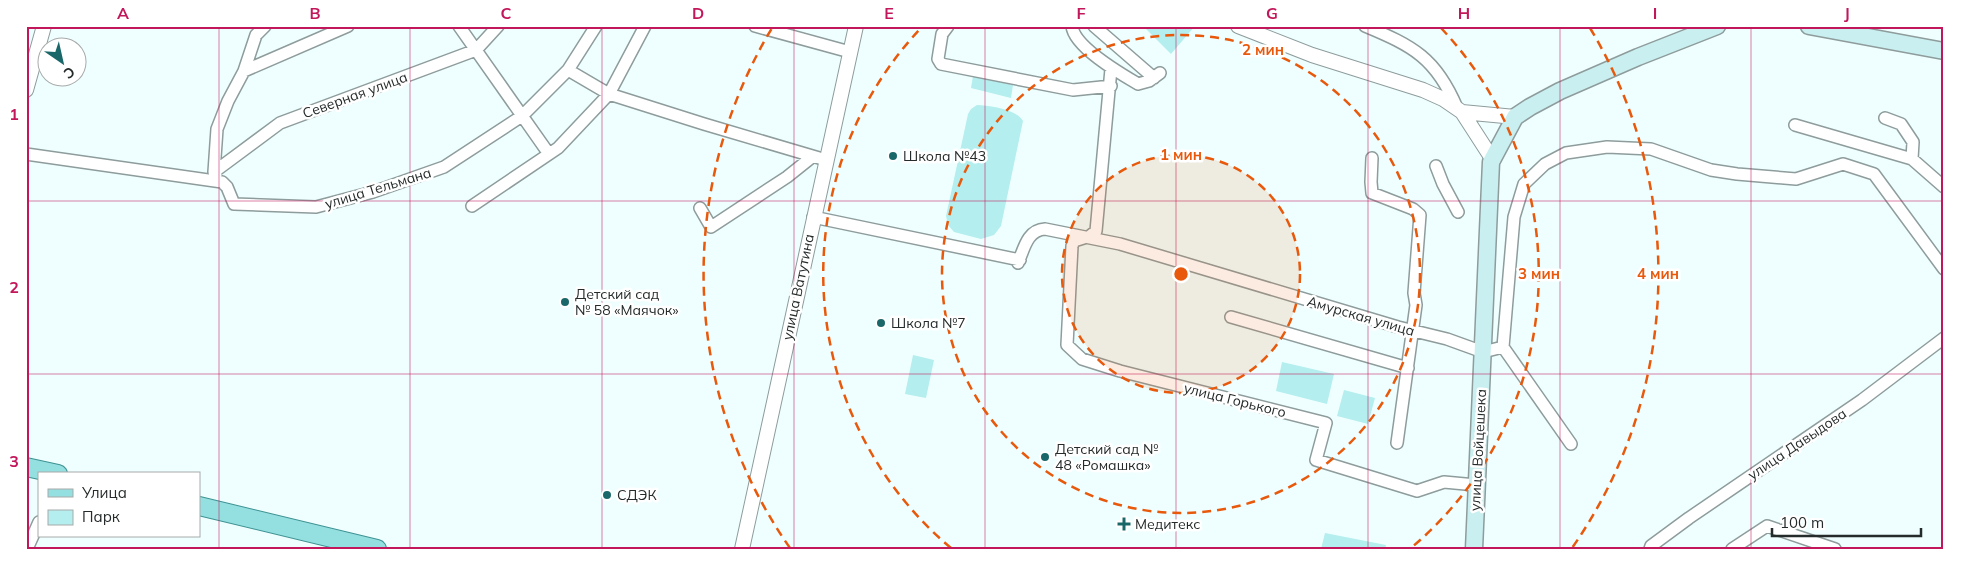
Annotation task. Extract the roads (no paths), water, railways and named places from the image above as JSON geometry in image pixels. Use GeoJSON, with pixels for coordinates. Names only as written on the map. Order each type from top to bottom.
{"type":"FeatureCollection","features":[{"type":"Feature","properties":{"kind":"main road"},"geometry":{"type":"LineString","coordinates":[[1515,117],[1560,92],[1638,57],[1717,26]]}},
{"type":"Feature","properties":{"kind":"main road"},"geometry":{"type":"LineString","coordinates":[[1809,26],[1944,51]]}},
{"type":"Feature","properties":{"kind":"main road","name":"улица Войцешека"},"geometry":{"type":"LineString","coordinates":[[1474,549],[1490,162],[1493,160],[1515,117]]}},
{"type":"Feature","properties":{"kind":"main road"},"geometry":{"type":"LineString","coordinates":[[26,467],[51,472]]}},
{"type":"Feature","properties":{"kind":"main road"},"geometry":{"type":"LineString","coordinates":[[200,506],[377,549]]}},
{"type":"Feature","properties":{"kind":"street"},"geometry":{"type":"LineString","coordinates":[[26,90],[44,26]]}},
{"type":"Feature","properties":{"kind":"street"},"geometry":{"type":"LineString","coordinates":[[222,182],[214,172],[217,128],[228,101],[244,71],[256,35],[265,26]]}},
{"type":"Feature","properties":{"kind":"street"},"geometry":{"type":"LineString","coordinates":[[244,71],[348,26]]}},
{"type":"Feature","properties":{"kind":"street"},"geometry":{"type":"LineString","coordinates":[[459,26],[549,154]]}},
{"type":"Feature","properties":{"kind":"street","name":"Северная улица"},"geometry":{"type":"LineString","coordinates":[[214,172],[280,123],[476,50],[498,26]]}},
{"type":"Feature","properties":{"kind":"street","name":"улица Тельмана"},"geometry":{"type":"LineString","coordinates":[[222,182],[234,204],[316,207],[373,192],[444,167],[522,116],[568,70],[596,26]]}},
{"type":"Feature","properties":{"kind":"street"},"geometry":{"type":"LineString","coordinates":[[472,206],[558,148],[609,94],[645,26]]}},
{"type":"Feature","properties":{"kind":"street"},"geometry":{"type":"LineString","coordinates":[[755,26],[850,52]]}},
{"type":"Feature","properties":{"kind":"street","name":"улица Ватутина"},"geometry":{"type":"LineString","coordinates":[[742,549],[856,26]]}},
{"type":"Feature","properties":{"kind":"street"},"geometry":{"type":"LineString","coordinates":[[948,26],[942,34],[938,59],[941,64],[1073,90],[1110,86]]}},
{"type":"Feature","properties":{"kind":"street"},"geometry":{"type":"LineString","coordinates":[[1072,26],[1078,40],[1111,69],[1138,84],[1149,81],[1157,76],[1094,26]]}},
{"type":"Feature","properties":{"kind":"street"},"geometry":{"type":"LineString","coordinates":[[1238,26],[1312,55],[1423,90],[1460,110],[1515,117]]}},
{"type":"Feature","properties":{"kind":"street"},"geometry":{"type":"LineString","coordinates":[[1364,26],[1412,48],[1432,64],[1493,160]]}},
{"type":"Feature","properties":{"kind":"street","name":"улица Горького"},"geometry":{"type":"LineString","coordinates":[[1111,69],[1096,231],[1088,238],[1074,240],[1072,246],[1066,345],[1082,359],[1136,375],[1326,423],[1316,460],[1417,491],[1444,482],[1476,484]]}},
{"type":"Feature","properties":{"kind":"street"},"geometry":{"type":"LineString","coordinates":[[568,70],[609,94],[826,160]]}},
{"type":"Feature","properties":{"kind":"street"},"geometry":{"type":"LineString","coordinates":[[1885,118],[1901,124],[1913,142],[1912,159]]}},
{"type":"Feature","properties":{"kind":"street"},"geometry":{"type":"LineString","coordinates":[[1795,125],[1912,159],[1944,187]]}},
{"type":"Feature","properties":{"kind":"street"},"geometry":{"type":"LineString","coordinates":[[1571,444],[1503,347],[1514,217],[1524,184],[1545,164],[1566,153],[1607,147],[1651,149],[1711,170],[1796,179],[1844,164],[1874,174],[1944,270]]}},
{"type":"Feature","properties":{"kind":"street"},"geometry":{"type":"LineString","coordinates":[[26,154],[222,182]]}},
{"type":"Feature","properties":{"kind":"street"},"geometry":{"type":"LineString","coordinates":[[700,208],[711,227],[787,177],[812,157]]}},
{"type":"Feature","properties":{"kind":"street"},"geometry":{"type":"LineString","coordinates":[[1372,158],[1372,193],[1413,209],[1420,215],[1414,293],[1416,306],[1397,443]]}},
{"type":"Feature","properties":{"kind":"street"},"geometry":{"type":"LineString","coordinates":[[1436,166],[1458,212]]}},
{"type":"Feature","properties":{"kind":"street"},"geometry":{"type":"LineString","coordinates":[[813,217],[1019,261],[1030,237],[1039,229],[1088,238]]}},
{"type":"Feature","properties":{"kind":"street","name":"Амурская улица"},"geometry":{"type":"LineString","coordinates":[[1088,238],[1120,244],[1413,331],[1447,339],[1483,352]]}},
{"type":"Feature","properties":{"kind":"street"},"geometry":{"type":"LineString","coordinates":[[1231,317],[1408,368]]}},
{"type":"Feature","properties":{"kind":"street","name":"улица Давыдова"},"geometry":{"type":"LineString","coordinates":[[1650,549],[1651,546],[1689,518],[1862,400],[1944,338]]}},
{"type":"Feature","properties":{"kind":"street"},"geometry":{"type":"LineString","coordinates":[[1483,352],[1503,347]]}},
{"type":"Feature","properties":{"kind":"street"},"geometry":{"type":"LineString","coordinates":[[27,549],[38,524]]}},
{"type":"Feature","properties":{"kind":"street"},"geometry":{"type":"LineString","coordinates":[[1737,548],[1767,526],[1835,549]]}},
{"type":"Feature","properties":{"kind":"place","name":"Школа №43"},"geometry":{"type":"Point","coordinates":[893,156]}},
{"type":"Feature","properties":{"kind":"place","name":"Детский сад № 58 «Маячок»"},"geometry":{"type":"Point","coordinates":[565,302]}},
{"type":"Feature","properties":{"kind":"place","name":"Школа №7"},"geometry":{"type":"Point","coordinates":[881,323]}},
{"type":"Feature","properties":{"kind":"place","name":"Детский сад № 48 «Ромашка»"},"geometry":{"type":"Point","coordinates":[1045,457]}},
{"type":"Feature","properties":{"kind":"place","name":"СДЭК"},"geometry":{"type":"Point","coordinates":[607,495]}},
{"type":"Feature","properties":{"kind":"place","name":"Медитекс"},"geometry":{"type":"Point","coordinates":[1124,524]}}]}
